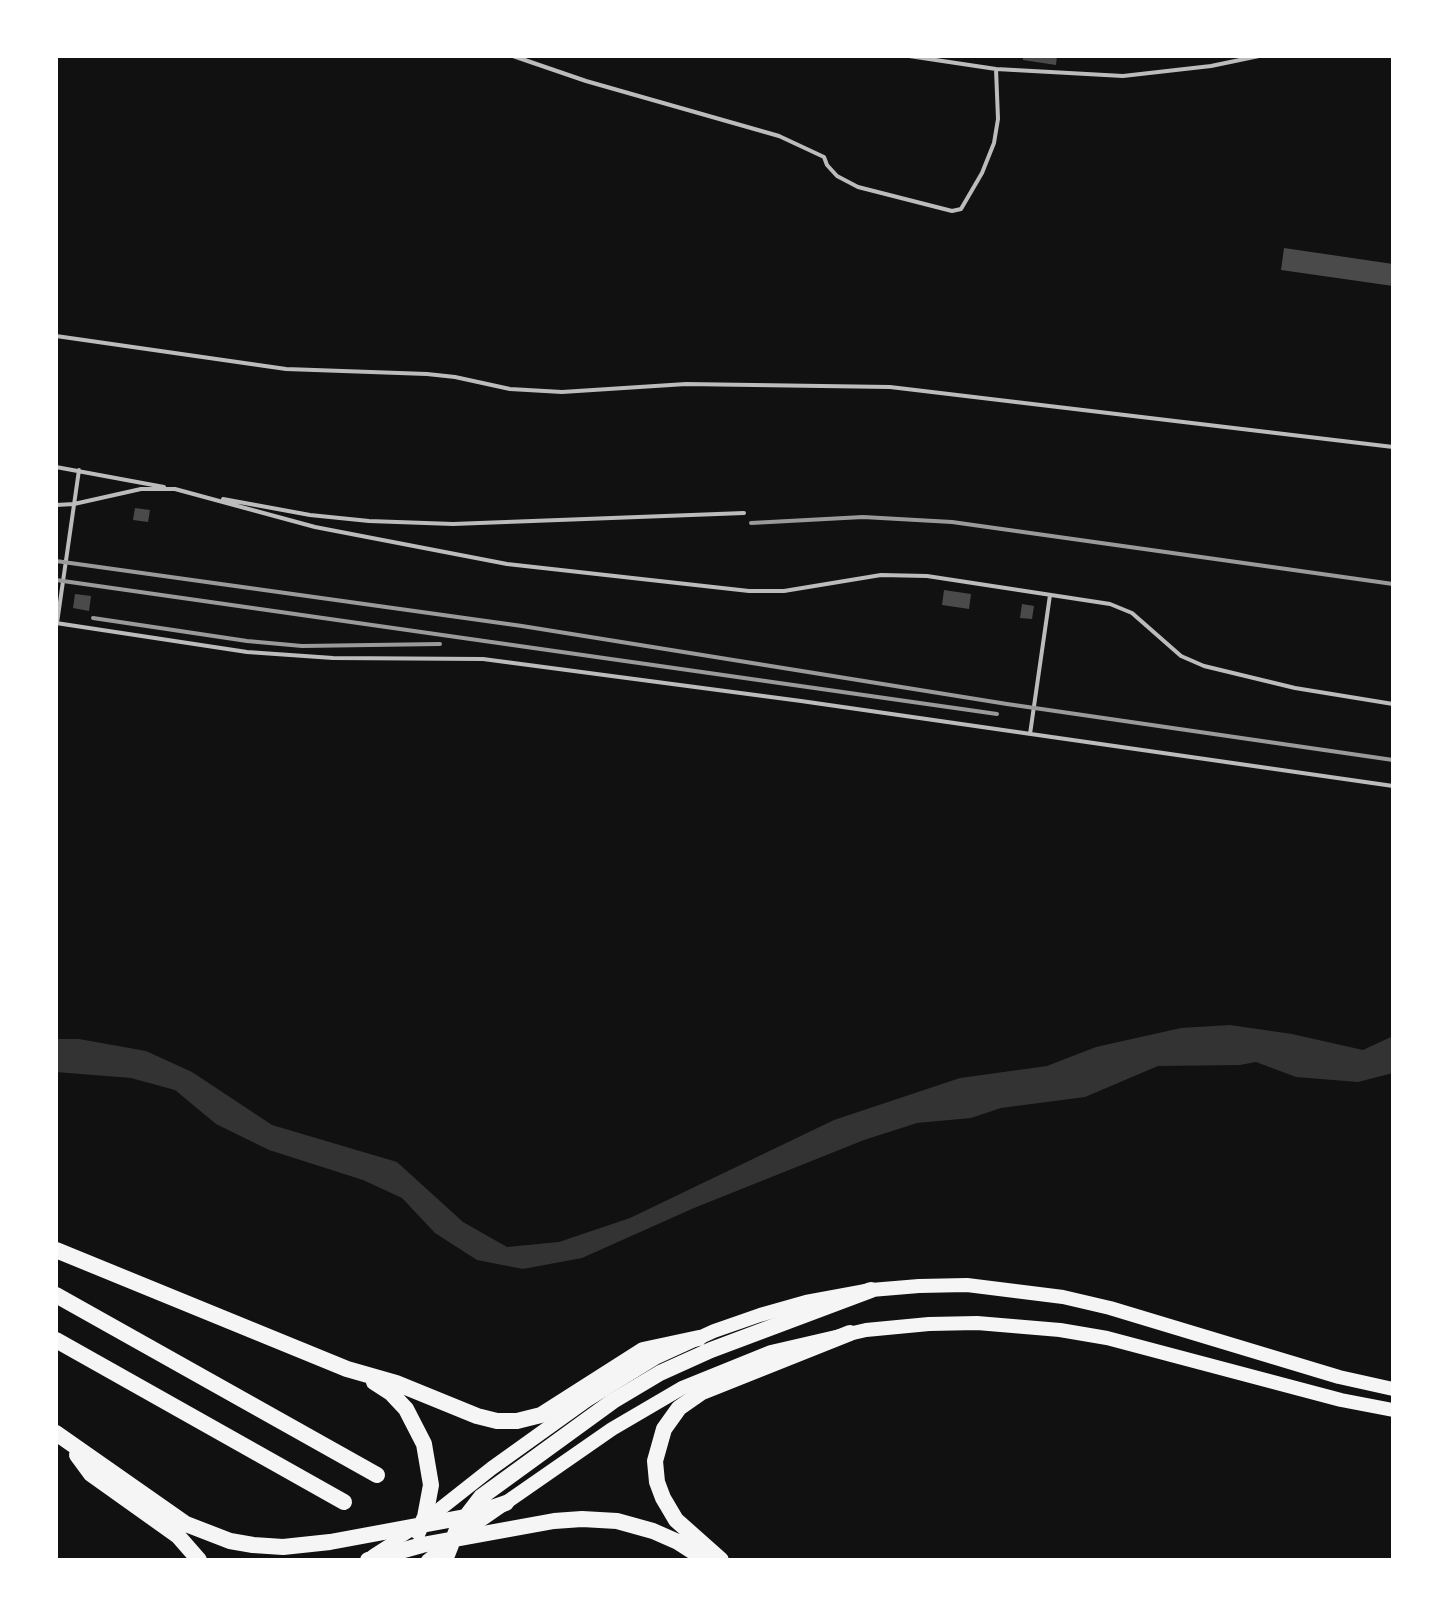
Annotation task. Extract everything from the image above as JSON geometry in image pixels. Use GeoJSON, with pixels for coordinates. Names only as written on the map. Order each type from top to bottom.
{"type":"FeatureCollection","features":[{"type":"Feature","properties":{"kind":"highway"},"geometry":{"type":"LineString","coordinates":[[56,1250],[382,1386],[401,1404],[421,1438],[428,1461],[430,1493],[421,1524],[403,1554]]}},
{"type":"Feature","properties":{"kind":"highway"},"geometry":{"type":"LineString","coordinates":[[445,1560],[479,1488],[614,1382],[655,1358],[699,1338],[775,1310],[871,1290],[967,1285],[1063,1297],[1393,1389]]}},
{"type":"Feature","properties":{"kind":"highway"},"geometry":{"type":"LineString","coordinates":[[421,1524],[660,1373],[739,1339],[871,1290]]}},
{"type":"Feature","properties":{"kind":"highway"},"geometry":{"type":"LineString","coordinates":[[56,1295],[377,1475]]}},
{"type":"Feature","properties":{"kind":"highway"},"geometry":{"type":"LineString","coordinates":[[452,1541],[619,1425],[682,1388],[771,1352],[850,1333],[898,1326],[946,1323],[1060,1330],[1107,1338],[1341,1400],[1393,1410]]}},
{"type":"Feature","properties":{"kind":"highway"},"geometry":{"type":"LineString","coordinates":[[721,1560],[676,1520],[663,1498],[657,1482],[655,1461],[664,1429],[679,1408],[702,1392],[850,1333]]}},
{"type":"Feature","properties":{"kind":"highway"},"geometry":{"type":"LineString","coordinates":[[347,1369],[396,1383],[477,1416],[497,1421],[517,1421],[548,1411],[643,1350],[699,1338]]}},
{"type":"Feature","properties":{"kind":"highway"},"geometry":{"type":"LineString","coordinates":[[56,1340],[344,1502]]}},
{"type":"Feature","properties":{"kind":"highway"},"geometry":{"type":"LineString","coordinates":[[61,1437],[162,1509],[207,1533],[230,1541],[268,1547],[330,1542],[465,1517],[506,1503]]}},
{"type":"Feature","properties":{"kind":"highway"},"geometry":{"type":"LineString","coordinates":[[61,1437],[91,1474],[178,1536],[199,1560]]}},
{"type":"Feature","properties":{"kind":"highway"},"geometry":{"type":"LineString","coordinates":[[366,1560],[539,1523],[582,1519],[624,1523],[670,1538],[706,1560]]}},
{"type":"Feature","properties":{"kind":"main road"},"geometry":{"type":"LineString","coordinates":[[366,1560],[421,1524]]}},
{"type":"Feature","properties":{"kind":"main road"},"geometry":{"type":"LineString","coordinates":[[427,1560],[452,1541]]}},
{"type":"Feature","properties":{"kind":"lane"},"geometry":{"type":"LineString","coordinates":[[513,56],[586,81],[779,136],[824,157],[837,176],[858,187],[952,211],[961,209],[982,173],[994,143],[998,119],[996,69]]}},
{"type":"Feature","properties":{"kind":"lane"},"geometry":{"type":"LineString","coordinates":[[909,56],[996,69],[1123,76],[1211,66],[1259,56]]}},
{"type":"Feature","properties":{"kind":"lane"},"geometry":{"type":"LineString","coordinates":[[56,336],[286,369],[427,374],[510,389],[549,391],[686,384],[890,387],[1393,447]]}},
{"type":"Feature","properties":{"kind":"lane"},"geometry":{"type":"LineString","coordinates":[[56,467],[310,515],[369,521],[439,524],[744,513]]}},
{"type":"Feature","properties":{"kind":"lane"},"geometry":{"type":"LineString","coordinates":[[79,470],[56,623],[247,652],[333,658],[483,659],[1393,786]]}},
{"type":"Feature","properties":{"kind":"lane"},"geometry":{"type":"LineString","coordinates":[[56,505],[141,489],[175,489],[315,527],[507,564],[749,591],[784,591],[859,577],[904,574],[1050,595],[1110,604],[1132,613],[1181,656],[1204,666],[1295,688],[1393,704]]}},
{"type":"Feature","properties":{"kind":"lane"},"geometry":{"type":"LineString","coordinates":[[1030,734],[1050,595]]}},
{"type":"Feature","properties":{"kind":"shaded area"},"geometry":{"type":"Polygon","coordinates":[[[1230,1025],[1292,1034],[1363,1050],[1393,1036],[1393,1073],[1358,1082],[1296,1077],[1256,1062],[1158,1066],[1085,1097],[1001,1108],[971,1118],[917,1123],[864,1140],[694,1208],[582,1258],[523,1269],[477,1260],[435,1233],[402,1198],[363,1180],[269,1150],[216,1124],[175,1090],[131,1078],[56,1072],[56,1039],[79,1039],[146,1051],[192,1072],[272,1125],[397,1162],[463,1222],[507,1247],[559,1242],[630,1218],[834,1120],[960,1078],[1047,1066],[1096,1047],[1181,1028],[1230,1025]]]}},
{"type":"Feature","properties":{"kind":"building"},"geometry":{"type":"Polygon","coordinates":[[[1023,56],[1057,56],[1056,65],[1023,60],[1023,56]]]}},
{"type":"Feature","properties":{"kind":"building"},"geometry":{"type":"Polygon","coordinates":[[[1284,248],[1393,264],[1393,286],[1281,270],[1284,248]]]}},
{"type":"Feature","properties":{"kind":"building"},"geometry":{"type":"Polygon","coordinates":[[[135,508],[150,510],[148,522],[133,520],[135,508]]]}},
{"type":"Feature","properties":{"kind":"building"},"geometry":{"type":"Polygon","coordinates":[[[944,590],[971,594],[969,609],[942,605],[944,590]]]}},
{"type":"Feature","properties":{"kind":"building"},"geometry":{"type":"Polygon","coordinates":[[[75,594],[91,596],[89,611],[73,608],[75,594]]]}},
{"type":"Feature","properties":{"kind":"building"},"geometry":{"type":"Polygon","coordinates":[[[1022,604],[1034,606],[1032,619],[1020,618],[1022,604]]]}},
{"type":"Feature","properties":{"kind":"railway"},"geometry":{"type":"LineString","coordinates":[[751,523],[863,517],[952,522],[1393,584]]}},
{"type":"Feature","properties":{"kind":"railway"},"geometry":{"type":"LineString","coordinates":[[56,561],[522,626],[1007,704],[1393,760]]}},
{"type":"Feature","properties":{"kind":"railway"},"geometry":{"type":"LineString","coordinates":[[56,580],[997,714]]}},
{"type":"Feature","properties":{"kind":"railway"},"geometry":{"type":"LineString","coordinates":[[93,618],[302,646],[440,644]]}}]}
